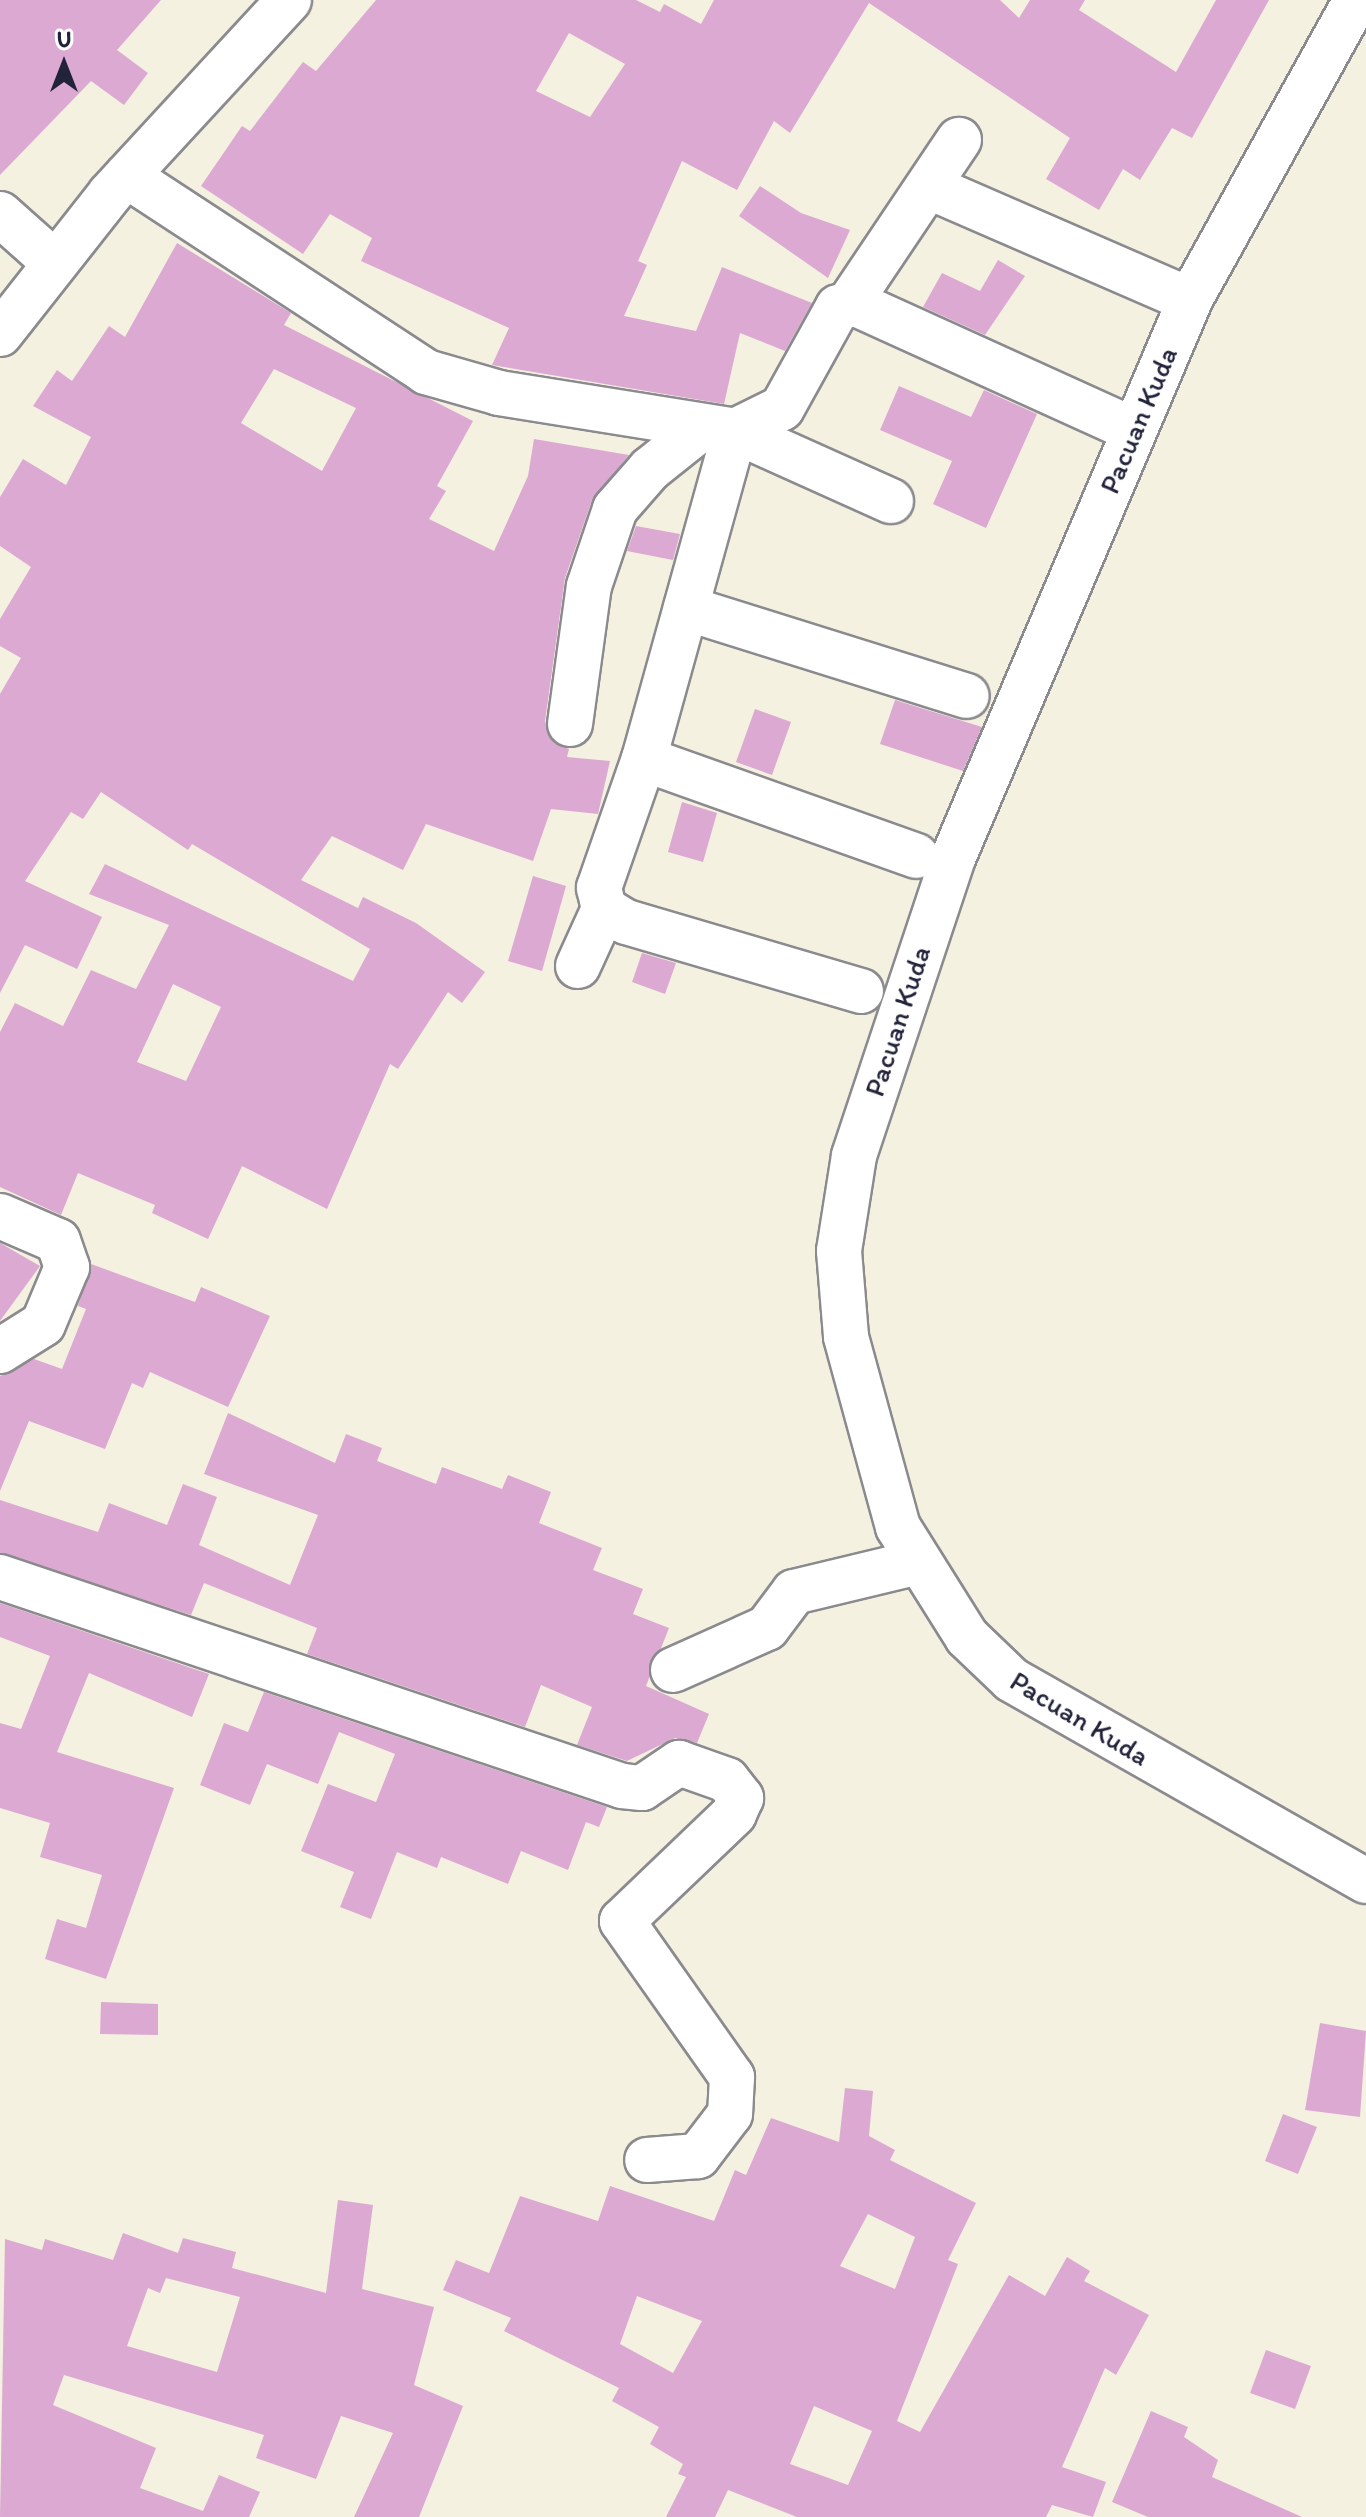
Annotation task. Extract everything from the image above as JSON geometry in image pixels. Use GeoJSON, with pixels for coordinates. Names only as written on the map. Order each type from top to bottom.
{"type":"FeatureCollection","features":[{"type":"Feature","properties":{"kind":"street"},"geometry":{"type":"LineString","coordinates":[[0,334],[127,176],[289,0]]}},
{"type":"Feature","properties":{"kind":"street","name":"Pacuan Kuda"},"geometry":{"type":"LineString","coordinates":[[1356,0],[1190,300],[1131,429],[953,858],[854,1156],[839,1251],[846,1337],[898,1527],[915,1563],[967,1637],[1012,1680],[1366,1881]]}},
{"type":"Feature","properties":{"kind":"street"},"geometry":{"type":"LineString","coordinates":[[848,305],[932,188],[959,140]]}},
{"type":"Feature","properties":{"kind":"street"},"geometry":{"type":"LineString","coordinates":[[127,176],[426,372],[717,431],[891,501]]}},
{"type":"Feature","properties":{"kind":"street"},"geometry":{"type":"LineString","coordinates":[[932,188],[1190,300]]}},
{"type":"Feature","properties":{"kind":"street"},"geometry":{"type":"LineString","coordinates":[[0,214],[55,263]]}},
{"type":"Feature","properties":{"kind":"street"},"geometry":{"type":"LineString","coordinates":[[570,724],[589,586],[615,509],[717,431],[782,408],[821,332],[838,307],[848,305],[881,313],[1131,429]]}},
{"type":"Feature","properties":{"kind":"street"},"geometry":{"type":"LineString","coordinates":[[578,966],[604,909],[599,888],[644,759],[686,608],[717,431]]}},
{"type":"Feature","properties":{"kind":"street"},"geometry":{"type":"LineString","coordinates":[[686,608],[966,696]]}},
{"type":"Feature","properties":{"kind":"street"},"geometry":{"type":"LineString","coordinates":[[644,759],[916,856]]}},
{"type":"Feature","properties":{"kind":"street"},"geometry":{"type":"LineString","coordinates":[[604,909],[626,922],[861,991]]}},
{"type":"Feature","properties":{"kind":"street"},"geometry":{"type":"LineString","coordinates":[[0,1216],[58,1241],[67,1267],[43,1324],[0,1351]]}},
{"type":"Feature","properties":{"kind":"street"},"geometry":{"type":"LineString","coordinates":[[673,1670],[767,1628],[794,1592],[915,1563]]}},
{"type":"Feature","properties":{"kind":"street"},"geometry":{"type":"LineString","coordinates":[[0,1577],[622,1786],[642,1788],[679,1763],[727,1780],[741,1798],[734,1814],[622,1921],[732,2077],[730,2114],[698,2156],[647,2160]]}},
{"type":"Feature","properties":{"kind":"building"},"geometry":{"type":"Polygon","coordinates":[[[0,0],[161,0],[117,50],[148,73],[124,105],[91,81],[0,175],[0,0]]]}},
{"type":"Feature","properties":{"kind":"building"},"geometry":{"type":"Polygon","coordinates":[[[376,0],[636,0],[660,12],[664,4],[701,24],[714,0],[1000,0],[1019,18],[1030,0],[1085,0],[1079,10],[1176,72],[1216,0],[1269,0],[1192,138],[1172,128],[1140,180],[1123,169],[1099,210],[1046,179],[1070,138],[869,3],[790,133],[774,121],[737,190],[682,161],[638,261],[647,265],[624,316],[696,331],[722,267],[812,303],[785,351],[740,333],[724,404],[492,365],[509,328],[361,261],[372,238],[330,214],[303,254],[201,186],[242,126],[250,131],[303,62],[316,71],[376,0]],[[569,33],[536,91],[590,117],[625,64],[569,33]]]}},
{"type":"Feature","properties":{"kind":"building"},"geometry":{"type":"Polygon","coordinates":[[[760,186],[801,213],[850,230],[828,278],[739,216],[760,186]]]}},
{"type":"Feature","properties":{"kind":"building"},"geometry":{"type":"Polygon","coordinates":[[[177,243],[291,313],[284,325],[473,421],[437,486],[446,491],[429,519],[494,551],[528,476],[534,439],[629,455],[592,500],[565,578],[545,721],[554,743],[569,749],[567,757],[610,761],[598,814],[551,809],[533,861],[426,824],[403,870],[332,836],[301,880],[358,908],[363,897],[416,923],[485,972],[462,1003],[448,992],[398,1069],[390,1064],[327,1209],[242,1166],[208,1239],[152,1213],[155,1205],[78,1173],[61,1215],[0,1187],[0,1032],[15,1003],[63,1026],[91,970],[136,989],[169,925],[89,894],[105,864],[353,981],[370,949],[192,844],[188,850],[101,792],[83,819],[71,812],[25,881],[102,917],[77,969],[25,945],[0,993],[0,694],[21,658],[0,646],[0,619],[31,567],[0,546],[0,497],[23,459],[66,485],[91,437],[33,406],[57,370],[72,381],[109,326],[125,337],[177,243]],[[274,369],[241,423],[322,471],[356,408],[274,369]],[[173,984],[137,1062],[186,1081],[221,1007],[173,984]]]}},
{"type":"Feature","properties":{"kind":"building"},"geometry":{"type":"Polygon","coordinates":[[[998,260],[1025,276],[985,335],[923,307],[942,273],[980,291],[998,260]]]}},
{"type":"Feature","properties":{"kind":"building"},"geometry":{"type":"Polygon","coordinates":[[[899,386],[971,417],[984,390],[1037,414],[986,528],[933,504],[952,461],[880,430],[899,386]]]}},
{"type":"Feature","properties":{"kind":"building"},"geometry":{"type":"Polygon","coordinates":[[[636,526],[680,534],[673,560],[627,551],[636,526]]]}},
{"type":"Feature","properties":{"kind":"building"},"geometry":{"type":"Polygon","coordinates":[[[895,700],[982,727],[963,771],[880,744],[895,700]]]}},
{"type":"Feature","properties":{"kind":"building"},"geometry":{"type":"Polygon","coordinates":[[[755,709],[791,722],[772,775],[736,762],[755,709]]]}},
{"type":"Feature","properties":{"kind":"building"},"geometry":{"type":"Polygon","coordinates":[[[682,802],[717,813],[703,862],[668,852],[682,802]]]}},
{"type":"Feature","properties":{"kind":"building"},"geometry":{"type":"Polygon","coordinates":[[[533,876],[566,886],[542,971],[508,961],[533,876]]]}},
{"type":"Feature","properties":{"kind":"building"},"geometry":{"type":"Polygon","coordinates":[[[642,953],[676,963],[665,994],[632,982],[642,953]]]}},
{"type":"Feature","properties":{"kind":"building"},"geometry":{"type":"Polygon","coordinates":[[[0,1243],[40,1266],[0,1321],[0,1243]]]}},
{"type":"Feature","properties":{"kind":"building"},"geometry":{"type":"Polygon","coordinates":[[[91,1264],[195,1302],[201,1287],[270,1316],[228,1407],[150,1372],[143,1388],[132,1383],[105,1449],[29,1421],[0,1491],[0,1376],[34,1359],[62,1369],[86,1309],[78,1306],[91,1264]]]}},
{"type":"Feature","properties":{"kind":"building"},"geometry":{"type":"Polygon","coordinates":[[[228,1413],[335,1463],[346,1434],[382,1448],[377,1461],[436,1484],[442,1467],[502,1489],[508,1475],[551,1492],[539,1523],[602,1548],[593,1570],[643,1589],[633,1614],[669,1628],[646,1686],[709,1714],[697,1743],[675,1738],[627,1761],[577,1745],[592,1707],[541,1685],[525,1727],[307,1654],[317,1628],[204,1583],[191,1615],[0,1553],[0,1500],[98,1532],[109,1503],[167,1525],[183,1484],[217,1497],[199,1545],[290,1585],[318,1515],[204,1474],[228,1413]]]}},
{"type":"Feature","properties":{"kind":"building"},"geometry":{"type":"Polygon","coordinates":[[[0,1603],[209,1674],[192,1717],[89,1673],[57,1752],[174,1788],[106,1979],[45,1959],[57,1919],[86,1928],[102,1875],[40,1857],[50,1823],[0,1808],[0,1723],[21,1729],[50,1656],[0,1637],[0,1603]]]}},
{"type":"Feature","properties":{"kind":"building"},"geometry":{"type":"Polygon","coordinates":[[[264,1692],[607,1807],[599,1827],[586,1822],[568,1870],[521,1851],[508,1884],[441,1857],[437,1868],[397,1852],[371,1919],[340,1907],[354,1872],[301,1851],[328,1784],[376,1802],[395,1754],[339,1732],[318,1784],[267,1764],[250,1805],[200,1785],[224,1723],[248,1732],[264,1692]]]}},
{"type":"Feature","properties":{"kind":"building"},"geometry":{"type":"Polygon","coordinates":[[[101,2002],[158,2004],[158,2035],[100,2034],[101,2002]]]}},
{"type":"Feature","properties":{"kind":"building"},"geometry":{"type":"Polygon","coordinates":[[[1320,2023],[1366,2031],[1360,2117],[1305,2110],[1320,2023]]]}},
{"type":"Feature","properties":{"kind":"building"},"geometry":{"type":"Polygon","coordinates":[[[845,2088],[873,2091],[869,2136],[895,2150],[890,2160],[976,2203],[948,2260],[958,2264],[897,2421],[920,2432],[1009,2275],[1045,2296],[1067,2257],[1090,2271],[1084,2281],[1149,2315],[1116,2375],[1105,2368],[1062,2467],[1106,2482],[1093,2517],[1052,2505],[1046,2517],[797,2517],[728,2490],[715,2517],[666,2517],[686,2477],[678,2474],[683,2464],[650,2444],[659,2427],[612,2401],[619,2388],[504,2331],[511,2318],[443,2290],[456,2260],[489,2273],[520,2196],[598,2221],[610,2186],[714,2221],[735,2170],[746,2175],[771,2118],[839,2142],[845,2088]],[[868,2214],[840,2266],[895,2289],[915,2237],[868,2214]],[[637,2296],[620,2344],[673,2373],[702,2321],[637,2296]],[[814,2406],[790,2464],[848,2485],[872,2431],[814,2406]]]}},
{"type":"Feature","properties":{"kind":"building"},"geometry":{"type":"Polygon","coordinates":[[[1283,2114],[1317,2127],[1298,2174],[1265,2161],[1283,2114]]]}},
{"type":"Feature","properties":{"kind":"building"},"geometry":{"type":"Polygon","coordinates":[[[338,2200],[373,2205],[362,2289],[434,2307],[414,2385],[463,2406],[419,2517],[354,2517],[393,2433],[341,2416],[316,2479],[256,2458],[264,2435],[64,2375],[53,2405],[156,2448],[140,2488],[203,2511],[219,2475],[260,2492],[249,2517],[0,2517],[5,2239],[42,2250],[45,2239],[113,2260],[123,2233],[178,2253],[183,2238],[236,2252],[232,2268],[326,2293],[338,2200]],[[166,2278],[160,2293],[148,2288],[127,2346],[217,2372],[240,2297],[166,2278]]]}},
{"type":"Feature","properties":{"kind":"building"},"geometry":{"type":"Polygon","coordinates":[[[1266,2350],[1311,2366],[1295,2409],[1250,2393],[1266,2350]]]}},
{"type":"Feature","properties":{"kind":"building"},"geometry":{"type":"Polygon","coordinates":[[[1151,2411],[1188,2427],[1184,2437],[1218,2460],[1212,2477],[1302,2517],[1148,2517],[1112,2502],[1151,2411]]]}}]}
